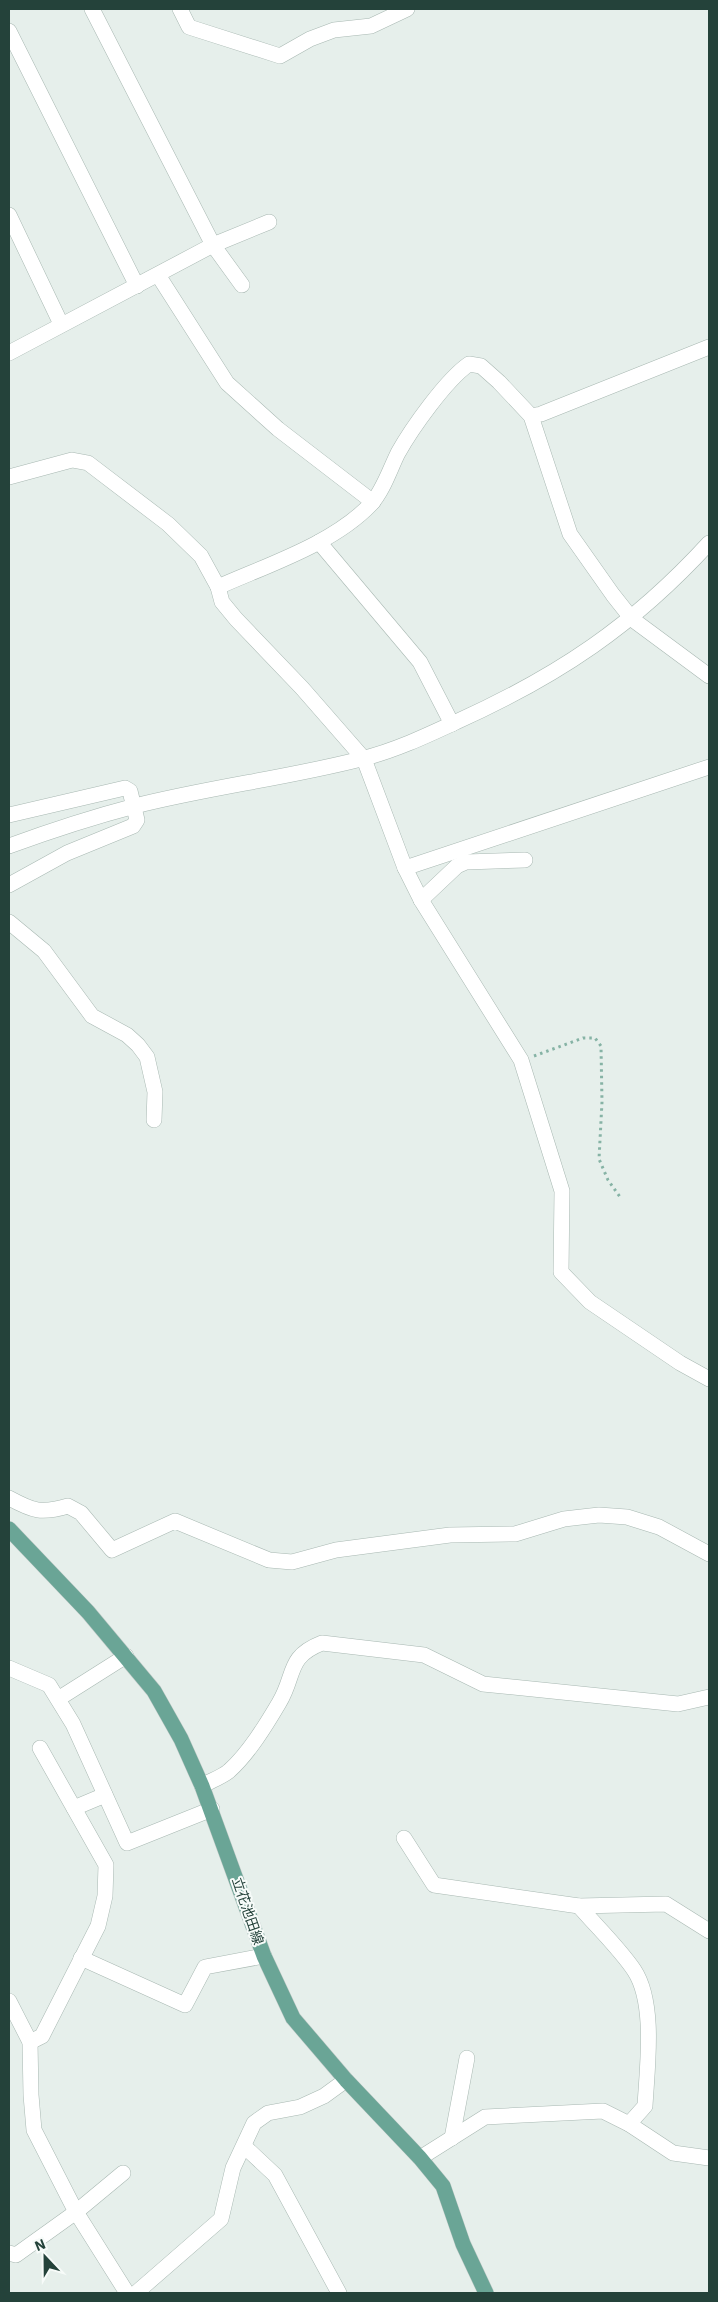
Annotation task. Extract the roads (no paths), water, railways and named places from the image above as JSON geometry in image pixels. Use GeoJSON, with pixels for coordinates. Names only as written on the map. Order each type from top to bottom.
{"type":"FeatureCollection","features":[{"type":"Feature","properties":{"kind":"main road","name":"立花池田線"},"geometry":{"type":"LineString","coordinates":[[9,1529],[126,1656],[154,1691],[181,1739],[212,1809],[264,1956],[292,2018],[346,2080],[420,2158],[443,2186],[462,2244],[486,2293]]}},
{"type":"Feature","properties":{"kind":"street"},"geometry":{"type":"LineString","coordinates":[[92,9],[213,245],[242,285]]}},
{"type":"Feature","properties":{"kind":"street"},"geometry":{"type":"LineString","coordinates":[[180,9],[189,27],[280,56],[310,39],[334,30],[371,26],[407,9]]}},
{"type":"Feature","properties":{"kind":"street"},"geometry":{"type":"LineString","coordinates":[[9,31],[137,286]]}},
{"type":"Feature","properties":{"kind":"street"},"geometry":{"type":"LineString","coordinates":[[9,216],[61,324]]}},
{"type":"Feature","properties":{"kind":"street"},"geometry":{"type":"LineString","coordinates":[[9,353],[213,245],[269,222]]}},
{"type":"Feature","properties":{"kind":"street"},"geometry":{"type":"LineString","coordinates":[[158,275],[227,383],[278,429],[373,502]]}},
{"type":"Feature","properties":{"kind":"street"},"geometry":{"type":"LineString","coordinates":[[531,416],[541,414],[709,347]]}},
{"type":"Feature","properties":{"kind":"street"},"geometry":{"type":"LineString","coordinates":[[218,587],[318,542],[355,519],[373,502],[405,441],[444,390],[461,370],[469,364],[480,366],[487,371],[531,416],[570,534],[632,619],[709,676]]}},
{"type":"Feature","properties":{"kind":"street"},"geometry":{"type":"LineString","coordinates":[[9,478],[72,460],[88,463],[168,524],[201,556],[218,587],[222,602],[236,619],[302,688],[364,759],[405,868],[421,900],[521,1060],[562,1191],[561,1272],[590,1302],[680,1363],[709,1379]]}},
{"type":"Feature","properties":{"kind":"street"},"geometry":{"type":"LineString","coordinates":[[318,542],[420,662],[452,724]]}},
{"type":"Feature","properties":{"kind":"street"},"geometry":{"type":"LineString","coordinates":[[9,846],[135,806],[364,759],[419,739],[506,700],[566,666],[632,619],[685,569],[709,543]]}},
{"type":"Feature","properties":{"kind":"street"},"geometry":{"type":"LineString","coordinates":[[405,868],[709,767]]}},
{"type":"Feature","properties":{"kind":"street"},"geometry":{"type":"LineString","coordinates":[[9,815],[125,788],[130,791],[137,820],[133,826],[67,853],[9,885]]}},
{"type":"Feature","properties":{"kind":"street"},"geometry":{"type":"LineString","coordinates":[[421,900],[457,866],[466,862],[525,860]]}},
{"type":"Feature","properties":{"kind":"street"},"geometry":{"type":"LineString","coordinates":[[9,922],[44,951],[92,1016],[127,1035],[147,1057],[155,1092],[154,1120]]}},
{"type":"Feature","properties":{"kind":"street"},"geometry":{"type":"LineString","coordinates":[[9,1498],[30,1510],[47,1512],[68,1506],[81,1513],[112,1550],[176,1520],[269,1560],[292,1562],[336,1550],[450,1535],[515,1534],[564,1519],[599,1515],[627,1517],[651,1525],[709,1554]]}},
{"type":"Feature","properties":{"kind":"street"},"geometry":{"type":"LineString","coordinates":[[202,1786],[228,1771],[234,1765],[255,1739],[280,1701],[298,1657],[310,1648],[322,1643],[424,1655],[482,1684],[678,1704],[709,1697]]}},
{"type":"Feature","properties":{"kind":"street"},"geometry":{"type":"LineString","coordinates":[[58,1699],[126,1656]]}},
{"type":"Feature","properties":{"kind":"street"},"geometry":{"type":"LineString","coordinates":[[9,1668],[49,1685],[73,1724],[127,1843],[212,1809]]}},
{"type":"Feature","properties":{"kind":"street"},"geometry":{"type":"LineString","coordinates":[[30,2042],[42,2036],[98,1926],[105,1896],[106,1865],[40,1748]]}},
{"type":"Feature","properties":{"kind":"street"},"geometry":{"type":"LineString","coordinates":[[74,1808],[105,1795]]}},
{"type":"Feature","properties":{"kind":"street"},"geometry":{"type":"LineString","coordinates":[[404,1838],[434,1885],[579,1906],[666,1904],[709,1931]]}},
{"type":"Feature","properties":{"kind":"street"},"geometry":{"type":"LineString","coordinates":[[579,1906],[635,1971],[644,1995],[648,2038],[645,2106],[629,2124]]}},
{"type":"Feature","properties":{"kind":"street"},"geometry":{"type":"LineString","coordinates":[[81,1958],[185,2005],[205,1967],[264,1956]]}},
{"type":"Feature","properties":{"kind":"street"},"geometry":{"type":"LineString","coordinates":[[9,2001],[30,2042],[34,2130],[46,2158],[76,2212],[127,2293]]}},
{"type":"Feature","properties":{"kind":"street"},"geometry":{"type":"LineString","coordinates":[[452,2138],[467,2058]]}},
{"type":"Feature","properties":{"kind":"street"},"geometry":{"type":"LineString","coordinates":[[136,2293],[221,2219],[233,2168],[254,2122],[268,2113],[300,2107],[324,2096],[346,2080]]}},
{"type":"Feature","properties":{"kind":"street"},"geometry":{"type":"LineString","coordinates":[[420,2158],[485,2117],[603,2111],[629,2124],[673,2153],[709,2158]]}},
{"type":"Feature","properties":{"kind":"street"},"geometry":{"type":"LineString","coordinates":[[244,2146],[275,2175],[339,2293]]}},
{"type":"Feature","properties":{"kind":"street"},"geometry":{"type":"LineString","coordinates":[[11,2257],[76,2212],[123,2174]]}}]}
